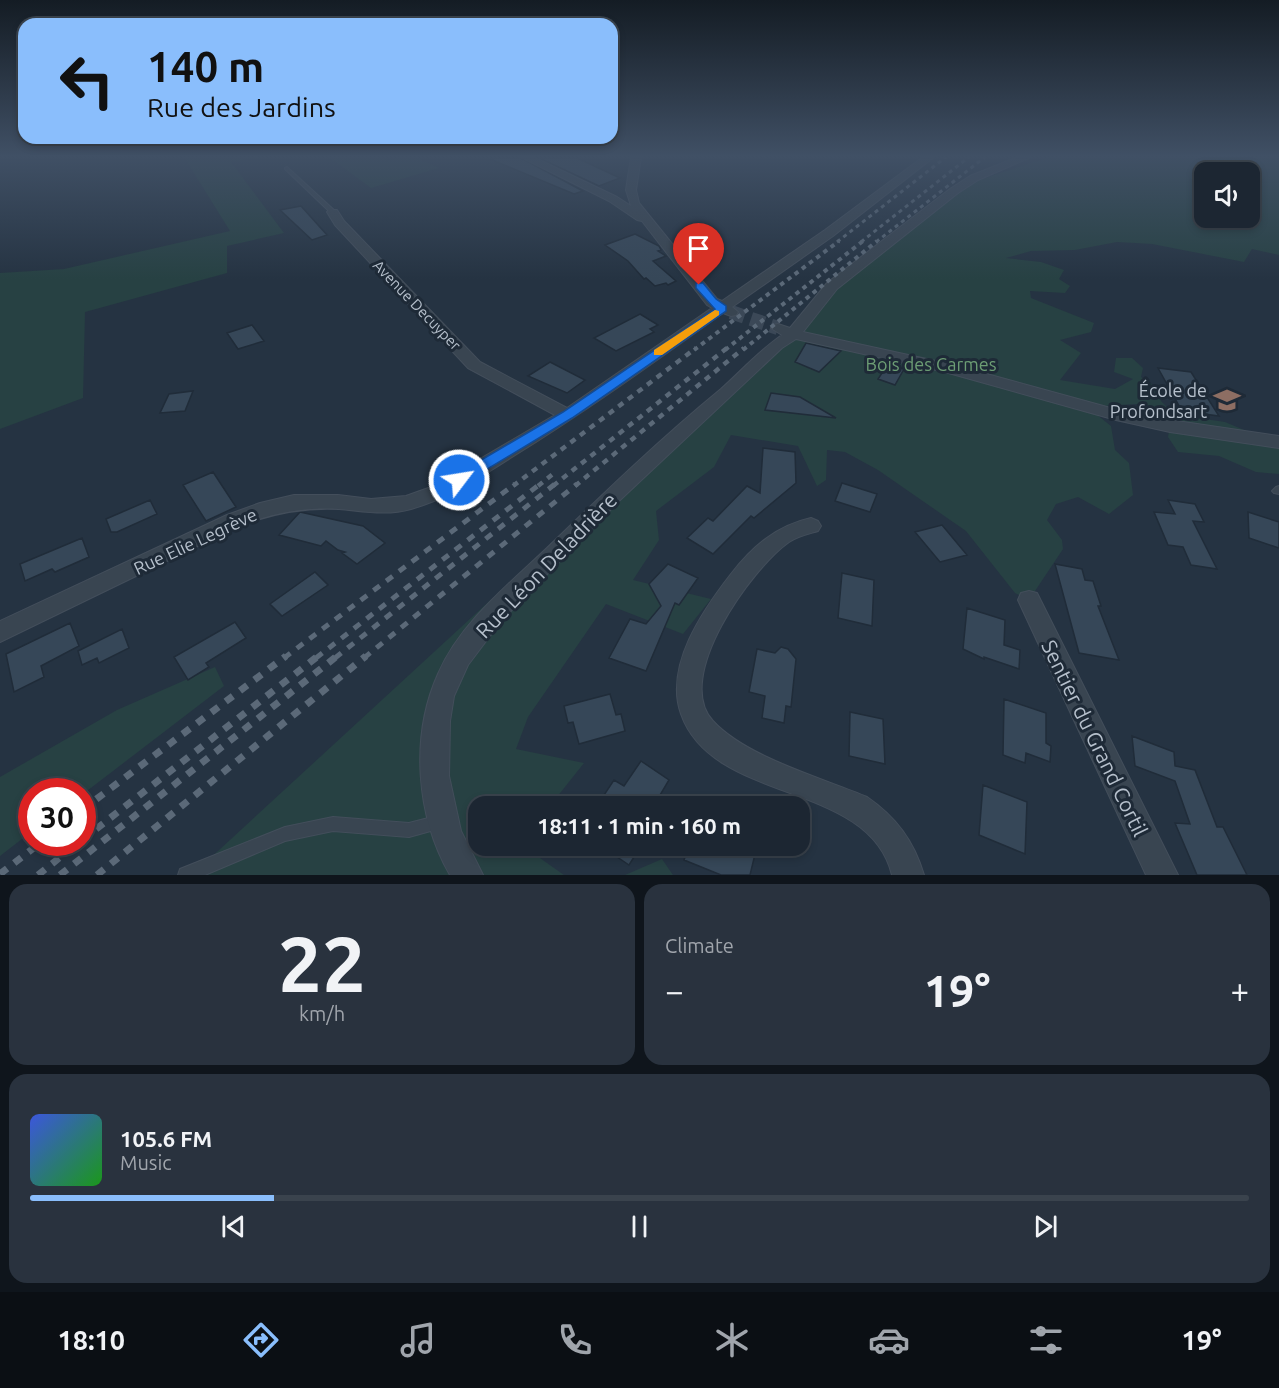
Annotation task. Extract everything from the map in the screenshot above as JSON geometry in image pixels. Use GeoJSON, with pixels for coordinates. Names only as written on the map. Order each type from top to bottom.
{"type":"FeatureCollection","features":[{"type":"Feature","properties":{"kind":"street"},"geometry":{"type":"LineString","coordinates":[[611,198],[648,222]]}},
{"type":"Feature","properties":{"kind":"street"},"geometry":{"type":"LineString","coordinates":[[633,198],[648,222],[667,242],[721,313]]}},
{"type":"Feature","properties":{"kind":"street","name":"Rue Elie Legrève"},"geometry":{"type":"LineString","coordinates":[[0,632],[234,520],[267,508],[314,501],[370,506],[408,502],[441,491],[568,415],[721,313],[876,198]]}},
{"type":"Feature","properties":{"kind":"street","name":"Rue Léon Deladrière"},"geometry":{"type":"LineString","coordinates":[[467,875],[442,821],[434,767],[437,716],[450,675],[470,642],[494,613],[640,469],[777,345],[785,331],[832,286],[945,198]]}},
{"type":"Feature","properties":{"kind":"street","name":"Avenue Decuyper"},"geometry":{"type":"LineString","coordinates":[[333,212],[339,223],[474,365],[568,415]]}},
{"type":"Feature","properties":{"kind":"street"},"geometry":{"type":"LineString","coordinates":[[785,331],[948,368],[1116,415],[1170,426],[1279,442]]}},
{"type":"Feature","properties":{"kind":"street"},"geometry":{"type":"LineString","coordinates":[[811,526],[787,534],[751,564],[706,633],[694,660],[689,688],[693,713],[709,737],[733,753],[856,807],[873,818],[894,843],[908,875]]}},
{"type":"Feature","properties":{"kind":"street","name":"Sentier du Grand Cortil"},"geometry":{"type":"LineString","coordinates":[[1029,600],[1162,875]]}},
{"type":"Feature","properties":{"kind":"lane","name":"Avenue Decuyper"},"geometry":{"type":"LineString","coordinates":[[318,198],[333,212]]}},
{"type":"Feature","properties":{"kind":"lane"},"geometry":{"type":"LineString","coordinates":[[186,875],[285,834],[333,824],[409,830],[442,821]]}},
{"type":"Feature","properties":{"kind":"green space"},"geometry":{"type":"Polygon","coordinates":[[[209,198],[258,198],[284,233],[227,246],[227,273],[85,312],[83,398],[0,429],[0,273],[64,269],[230,231],[209,198]]]}},
{"type":"Feature","properties":{"kind":"green space","name":"Bois des Carmes"},"geometry":{"type":"Polygon","coordinates":[[[949,198],[1194,198],[1194,228],[1260,228],[1260,198],[1279,198],[1279,255],[1252,249],[1244,262],[1152,244],[1117,242],[1075,250],[1031,251],[1006,258],[1041,262],[1064,270],[1059,279],[1070,286],[1065,293],[1030,291],[1031,298],[1094,323],[1091,332],[1060,340],[1081,353],[1060,380],[1115,389],[1133,379],[1114,372],[1116,358],[1132,358],[1143,368],[1141,377],[1159,389],[1161,401],[1171,411],[1136,404],[1087,407],[1111,426],[1115,450],[1129,463],[1133,495],[1109,514],[1078,497],[1056,504],[1047,520],[1062,540],[1063,549],[1029,600],[1015,593],[966,531],[878,470],[845,452],[827,450],[826,480],[817,486],[798,446],[731,435],[714,467],[656,511],[659,540],[633,580],[711,599],[683,634],[606,604],[528,717],[516,749],[584,763],[558,796],[468,796],[468,856],[537,856],[564,875],[192,875],[549,546],[843,280],[949,198]]]}},
{"type":"Feature","properties":{"kind":"green space"},"geometry":{"type":"Polygon","coordinates":[[[1171,414],[1225,422],[1256,435],[1279,440],[1279,474],[1256,472],[1219,456],[1178,452],[1168,437],[1170,426],[1151,416],[1171,414]]]}},
{"type":"Feature","properties":{"kind":"green space"},"geometry":{"type":"Polygon","coordinates":[[[215,667],[224,686],[96,784],[96,778],[18,778],[18,842],[0,856],[0,777],[117,710],[215,667]]]}},
{"type":"Feature","properties":{"kind":"green space"},"geometry":{"type":"Polygon","coordinates":[[[662,859],[673,875],[625,875],[662,859]]]}},
{"type":"Feature","properties":{"kind":"building"},"geometry":{"type":"Polygon","coordinates":[[[301,206],[327,235],[312,240],[280,210],[301,206]]]}},
{"type":"Feature","properties":{"kind":"building"},"geometry":{"type":"Polygon","coordinates":[[[635,234],[659,246],[661,250],[658,251],[666,256],[653,261],[676,281],[668,285],[666,283],[655,286],[646,278],[644,279],[628,261],[605,245],[635,234]]]}},
{"type":"Feature","properties":{"kind":"building"},"geometry":{"type":"Polygon","coordinates":[[[640,314],[658,325],[650,329],[654,332],[616,351],[594,338],[640,314]]]}},
{"type":"Feature","properties":{"kind":"building"},"geometry":{"type":"Polygon","coordinates":[[[252,325],[264,341],[238,349],[227,333],[252,325]]]}},
{"type":"Feature","properties":{"kind":"building"},"geometry":{"type":"Polygon","coordinates":[[[806,343],[841,351],[819,372],[795,362],[806,343]]]}},
{"type":"Feature","properties":{"kind":"building"},"geometry":{"type":"Polygon","coordinates":[[[550,362],[585,380],[567,393],[528,376],[550,362]]]}},
{"type":"Feature","properties":{"kind":"building"},"geometry":{"type":"Polygon","coordinates":[[[888,364],[904,369],[895,385],[878,379],[888,364]]]}},
{"type":"Feature","properties":{"kind":"building"},"geometry":{"type":"Polygon","coordinates":[[[1158,368],[1191,372],[1219,416],[1182,411],[1158,368]]]}},
{"type":"Feature","properties":{"kind":"building"},"geometry":{"type":"Polygon","coordinates":[[[193,391],[185,411],[160,413],[169,394],[193,391]]]}},
{"type":"Feature","properties":{"kind":"building"},"geometry":{"type":"Polygon","coordinates":[[[771,393],[800,397],[836,418],[765,410],[771,393]]]}},
{"type":"Feature","properties":{"kind":"building"},"geometry":{"type":"Polygon","coordinates":[[[763,448],[795,452],[796,483],[754,518],[751,516],[713,554],[687,538],[708,518],[713,521],[747,486],[760,493],[763,448]]]}},
{"type":"Feature","properties":{"kind":"building"},"geometry":{"type":"Polygon","coordinates":[[[213,472],[236,507],[206,521],[183,485],[213,472]]]}},
{"type":"Feature","properties":{"kind":"building"},"geometry":{"type":"Polygon","coordinates":[[[842,483],[877,494],[870,512],[835,501],[842,483]]]}},
{"type":"Feature","properties":{"kind":"building"},"geometry":{"type":"Polygon","coordinates":[[[150,500],[157,514],[117,532],[111,532],[106,519],[150,500]]]}},
{"type":"Feature","properties":{"kind":"building"},"geometry":{"type":"Polygon","coordinates":[[[1168,500],[1195,504],[1204,522],[1193,521],[1217,569],[1191,565],[1183,547],[1168,545],[1154,512],[1175,514],[1168,500]]]}},
{"type":"Feature","properties":{"kind":"building"},"geometry":{"type":"Polygon","coordinates":[[[300,512],[363,526],[385,543],[357,564],[342,553],[345,552],[326,541],[321,546],[279,535],[300,512]]]}},
{"type":"Feature","properties":{"kind":"building"},"geometry":{"type":"Polygon","coordinates":[[[1248,512],[1279,522],[1279,548],[1249,538],[1248,512]]]}},
{"type":"Feature","properties":{"kind":"building"},"geometry":{"type":"Polygon","coordinates":[[[942,525],[967,555],[940,562],[915,532],[942,525]]]}},
{"type":"Feature","properties":{"kind":"building"},"geometry":{"type":"Polygon","coordinates":[[[82,538],[89,557],[55,572],[52,569],[25,581],[20,564],[82,538]]]}},
{"type":"Feature","properties":{"kind":"building"},"geometry":{"type":"Polygon","coordinates":[[[668,564],[698,578],[679,605],[675,603],[646,671],[609,658],[630,619],[646,624],[661,606],[649,584],[668,564]]]}},
{"type":"Feature","properties":{"kind":"building"},"geometry":{"type":"Polygon","coordinates":[[[1055,564],[1082,569],[1085,580],[1093,581],[1101,606],[1098,606],[1119,660],[1079,653],[1055,564]]]}},
{"type":"Feature","properties":{"kind":"building"},"geometry":{"type":"Polygon","coordinates":[[[315,572],[328,585],[282,616],[270,604],[315,572]]]}},
{"type":"Feature","properties":{"kind":"building"},"geometry":{"type":"Polygon","coordinates":[[[842,573],[874,580],[872,626],[838,618],[842,573]]]}},
{"type":"Feature","properties":{"kind":"building"},"geometry":{"type":"Polygon","coordinates":[[[967,608],[1005,620],[1004,645],[1020,650],[1019,669],[984,657],[984,659],[963,649],[967,608]]]}},
{"type":"Feature","properties":{"kind":"building"},"geometry":{"type":"Polygon","coordinates":[[[235,622],[246,638],[206,663],[209,667],[188,680],[174,657],[235,622]]]}},
{"type":"Feature","properties":{"kind":"building"},"geometry":{"type":"Polygon","coordinates":[[[70,623],[79,646],[41,666],[44,677],[14,692],[6,654],[70,623]]]}},
{"type":"Feature","properties":{"kind":"building"},"geometry":{"type":"Polygon","coordinates":[[[122,629],[129,648],[99,663],[97,658],[82,665],[78,651],[122,629]]]}},
{"type":"Feature","properties":{"kind":"building"},"geometry":{"type":"Polygon","coordinates":[[[781,647],[788,649],[796,659],[791,707],[786,706],[784,723],[762,718],[765,696],[749,692],[757,649],[775,653],[781,647]]]}},
{"type":"Feature","properties":{"kind":"building"},"geometry":{"type":"Polygon","coordinates":[[[610,694],[616,715],[621,714],[625,731],[579,744],[573,722],[568,723],[564,706],[610,694]]]}},
{"type":"Feature","properties":{"kind":"building"},"geometry":{"type":"Polygon","coordinates":[[[1004,699],[1046,713],[1046,743],[1051,746],[1050,762],[1026,753],[1025,763],[1003,755],[1004,699]]]}},
{"type":"Feature","properties":{"kind":"building"},"geometry":{"type":"Polygon","coordinates":[[[850,712],[883,719],[885,764],[849,756],[850,712]]]}},
{"type":"Feature","properties":{"kind":"building"},"geometry":{"type":"Polygon","coordinates":[[[1132,736],[1174,752],[1175,766],[1195,770],[1217,827],[1223,827],[1247,875],[1197,875],[1175,823],[1190,824],[1175,781],[1135,766],[1132,736]]]}},
{"type":"Feature","properties":{"kind":"building"},"geometry":{"type":"Polygon","coordinates":[[[641,761],[669,780],[660,796],[603,796],[614,780],[624,786],[641,761]]]}},
{"type":"Feature","properties":{"kind":"building"},"geometry":{"type":"Polygon","coordinates":[[[983,785],[1027,802],[1025,854],[979,835],[983,785]]]}},
{"type":"Feature","properties":{"kind":"building"},"geometry":{"type":"Polygon","coordinates":[[[616,856],[635,856],[629,865],[616,856]]]}},
{"type":"Feature","properties":{"kind":"building"},"geometry":{"type":"Polygon","coordinates":[[[685,856],[755,856],[750,875],[721,875],[684,860],[685,856]]]}},
{"type":"Feature","properties":{"kind":"tunnel"},"geometry":{"type":"LineString","coordinates":[[731,312],[778,328]]}},
{"type":"Feature","properties":{"kind":"railway"},"geometry":{"type":"LineString","coordinates":[[837,242],[894,198]]}},
{"type":"Feature","properties":{"kind":"railway"},"geometry":{"type":"LineString","coordinates":[[861,242],[917,198]]}},
{"type":"Feature","properties":{"kind":"railway"},"geometry":{"type":"LineString","coordinates":[[876,242],[933,198]]}},
{"type":"Feature","properties":{"kind":"railway"},"geometry":{"type":"LineString","coordinates":[[694,350],[839,241]]}},
{"type":"Feature","properties":{"kind":"railway"},"geometry":{"type":"LineString","coordinates":[[725,350],[863,241]]}},
{"type":"Feature","properties":{"kind":"railway"},"geometry":{"type":"LineString","coordinates":[[743,350],[877,241]]}},
{"type":"Feature","properties":{"kind":"railway"},"geometry":{"type":"LineString","coordinates":[[513,486],[696,348]]}},
{"type":"Feature","properties":{"kind":"railway"},"geometry":{"type":"LineString","coordinates":[[553,486],[727,348]]}},
{"type":"Feature","properties":{"kind":"railway"},"geometry":{"type":"LineString","coordinates":[[575,486],[744,348]]}},
{"type":"Feature","properties":{"kind":"railway"},"geometry":{"type":"LineString","coordinates":[[538,486],[554,473]]}},
{"type":"Feature","properties":{"kind":"railway"},"geometry":{"type":"LineString","coordinates":[[284,658],[515,484]]}},
{"type":"Feature","properties":{"kind":"railway"},"geometry":{"type":"LineString","coordinates":[[316,658],[540,484]]}},
{"type":"Feature","properties":{"kind":"railway"},"geometry":{"type":"LineString","coordinates":[[335,658],[555,484]]}},
{"type":"Feature","properties":{"kind":"railway"},"geometry":{"type":"LineString","coordinates":[[364,658],[577,484]]}},
{"type":"Feature","properties":{"kind":"railway"},"geometry":{"type":"LineString","coordinates":[[96,799],[286,656]]}},
{"type":"Feature","properties":{"kind":"railway"},"geometry":{"type":"LineString","coordinates":[[96,829],[318,656]]}},
{"type":"Feature","properties":{"kind":"railway"},"geometry":{"type":"LineString","coordinates":[[60,875],[337,656]]}},
{"type":"Feature","properties":{"kind":"railway"},"geometry":{"type":"LineString","coordinates":[[97,875],[366,656]]}},
{"type":"Feature","properties":{"kind":"railway"},"geometry":{"type":"LineString","coordinates":[[0,874],[23,856]]}},
{"type":"Feature","properties":{"kind":"railway"},"geometry":{"type":"LineString","coordinates":[[38,875],[62,856]]}},
{"type":"Feature","properties":{"kind":"slow traffic"},"geometry":{"type":"LineString","coordinates":[[658,352],[715,313]]}},
{"type":"Feature","properties":{"kind":"place","name":"École de Profondsart"},"geometry":{"type":"Point","coordinates":[1227,400]}},
{"type":"Feature","properties":{"kind":"route"},"geometry":{"type":"LineString","coordinates":[[459,480],[568,415],[722,309],[712,302],[699,285]]}}]}
